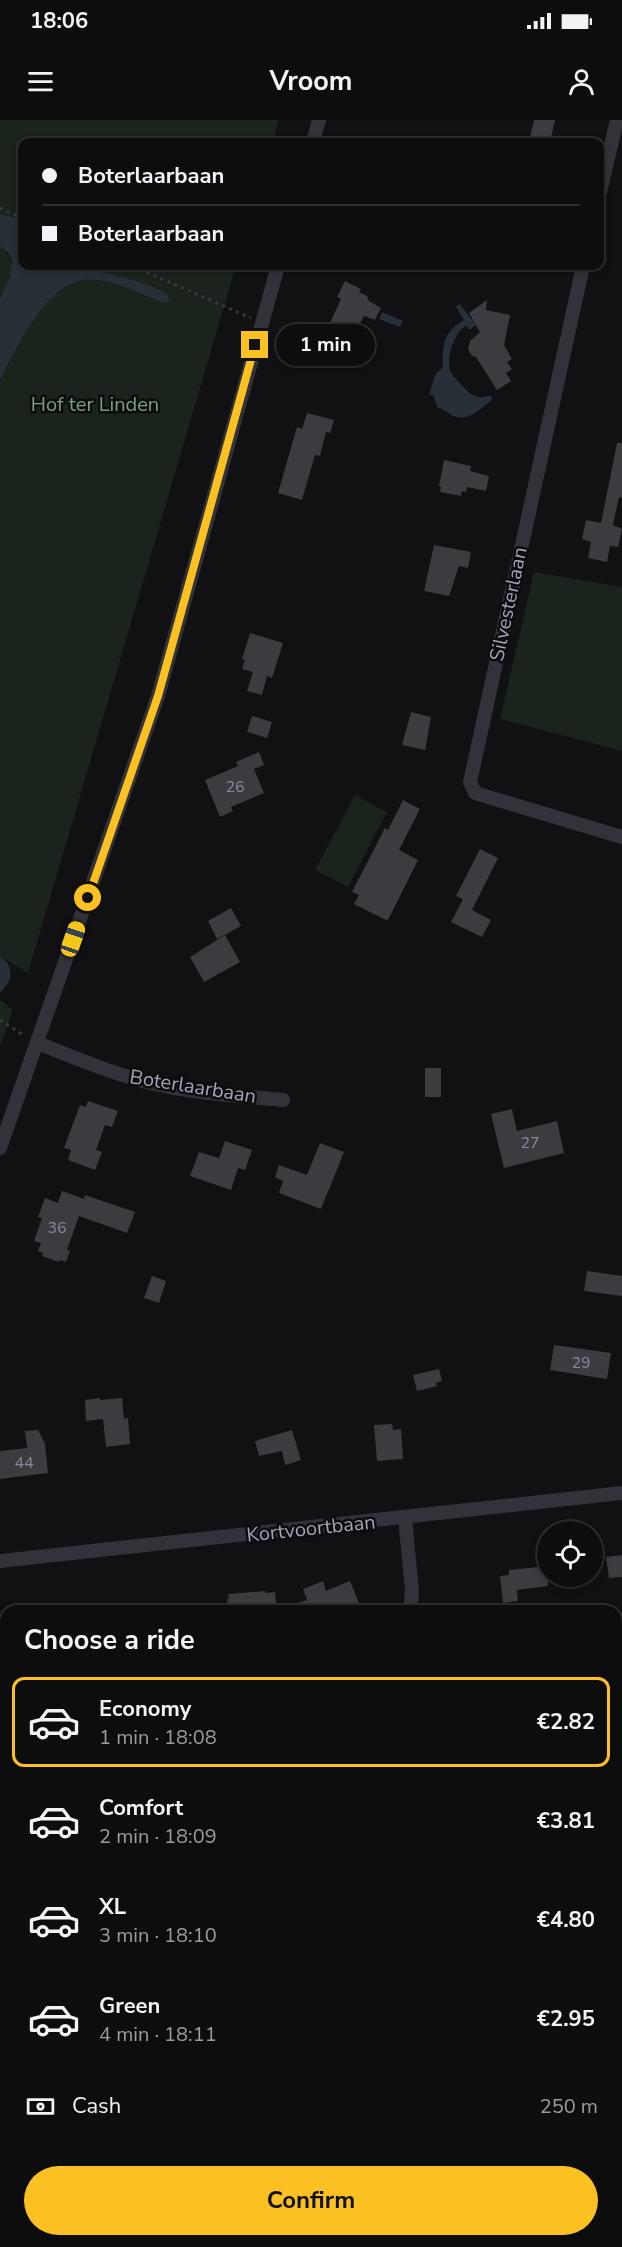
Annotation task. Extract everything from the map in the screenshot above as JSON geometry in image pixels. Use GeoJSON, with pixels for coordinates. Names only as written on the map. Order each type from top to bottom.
{"type":"FeatureCollection","features":[{"type":"Feature","properties":{"kind":"street"},"geometry":{"type":"LineString","coordinates":[[314,138],[320,120]]}},
{"type":"Feature","properties":{"kind":"street"},"geometry":{"type":"LineString","coordinates":[[604,175],[617,120]]}},
{"type":"Feature","properties":{"kind":"street"},"geometry":{"type":"LineString","coordinates":[[0,1148],[158,696],[277,270]]}},
{"type":"Feature","properties":{"kind":"street","name":"Silvesterlaan"},"geometry":{"type":"LineString","coordinates":[[582,270],[470,782],[475,793],[622,837]]}},
{"type":"Feature","properties":{"kind":"street","name":"Boterlaarbaan"},"geometry":{"type":"LineString","coordinates":[[37,1043],[120,1075],[160,1085],[221,1095],[283,1100]]}},
{"type":"Feature","properties":{"kind":"street","name":"Kortvoortbaan"},"geometry":{"type":"LineString","coordinates":[[0,1561],[622,1493]]}},
{"type":"Feature","properties":{"kind":"street"},"geometry":{"type":"LineString","coordinates":[[405,1518],[412,1591],[411,1605]]}},
{"type":"Feature","properties":{"kind":"path"},"geometry":{"type":"LineString","coordinates":[[0,208],[18,216]]}},
{"type":"Feature","properties":{"kind":"path"},"geometry":{"type":"LineString","coordinates":[[143,270],[261,322]]}},
{"type":"Feature","properties":{"kind":"path"},"geometry":{"type":"LineString","coordinates":[[0,1020],[37,1043]]}},
{"type":"Feature","properties":{"kind":"green space"},"geometry":{"type":"Polygon","coordinates":[[[0,120],[279,120],[273,138],[18,138],[18,218],[0,214],[0,120]]]}},
{"type":"Feature","properties":{"kind":"green space"},"geometry":{"type":"Polygon","coordinates":[[[0,247],[10,259],[12,271],[0,298],[0,247]]]}},
{"type":"Feature","properties":{"kind":"green space","name":"Hof ter Linden"},"geometry":{"type":"Polygon","coordinates":[[[89,270],[235,270],[28,973],[0,956],[0,380],[32,322],[55,295],[67,286],[83,280],[103,281],[164,303],[110,274],[89,270]]]}},
{"type":"Feature","properties":{"kind":"green space"},"geometry":{"type":"Polygon","coordinates":[[[534,572],[622,587],[622,751],[500,719],[534,572]]]}},
{"type":"Feature","properties":{"kind":"green space"},"geometry":{"type":"Polygon","coordinates":[[[355,795],[387,812],[348,887],[315,870],[355,795]]]}},
{"type":"Feature","properties":{"kind":"green space"},"geometry":{"type":"Polygon","coordinates":[[[0,999],[13,1010],[0,1047],[0,999]]]}},
{"type":"Feature","properties":{"kind":"shaded area"},"geometry":{"type":"Polygon","coordinates":[[[0,214],[18,218],[18,270],[91,270],[147,285],[168,295],[169,301],[164,303],[103,281],[83,280],[67,286],[55,295],[32,322],[0,380],[0,298],[10,277],[12,261],[8,253],[0,247],[0,214]]]}},
{"type":"Feature","properties":{"kind":"shaded area"},"geometry":{"type":"Polygon","coordinates":[[[459,303],[476,325],[469,330],[466,326],[454,340],[449,367],[471,394],[478,397],[491,396],[492,400],[476,413],[461,418],[438,408],[433,395],[429,395],[435,375],[443,367],[444,345],[448,334],[464,320],[456,307],[459,303]]]}},
{"type":"Feature","properties":{"kind":"shaded area"},"geometry":{"type":"Polygon","coordinates":[[[382,312],[403,321],[400,327],[379,319],[382,312]]]}},
{"type":"Feature","properties":{"kind":"shaded area"},"geometry":{"type":"Polygon","coordinates":[[[0,956],[8,964],[10,979],[0,993],[0,956]]]}},
{"type":"Feature","properties":{"kind":"building"},"geometry":{"type":"Polygon","coordinates":[[[534,120],[555,120],[551,138],[530,138],[534,120]]]}},
{"type":"Feature","properties":{"kind":"building"},"geometry":{"type":"Polygon","coordinates":[[[345,281],[361,289],[359,292],[381,308],[375,320],[364,316],[347,348],[323,338],[341,299],[337,297],[345,281]]]}},
{"type":"Feature","properties":{"kind":"building"},"geometry":{"type":"Polygon","coordinates":[[[487,300],[486,310],[510,315],[504,345],[512,359],[507,362],[512,369],[506,373],[511,381],[497,390],[476,357],[472,356],[468,350],[470,341],[480,332],[469,313],[487,300]]]}},
{"type":"Feature","properties":{"kind":"building"},"geometry":{"type":"Polygon","coordinates":[[[307,413],[334,420],[330,433],[326,432],[320,456],[315,455],[302,500],[278,493],[297,427],[302,429],[307,413]]]}},
{"type":"Feature","properties":{"kind":"building"},"geometry":{"type":"Polygon","coordinates":[[[617,443],[622,443],[622,498],[619,497],[613,525],[622,529],[618,547],[610,546],[607,562],[588,558],[591,542],[582,539],[586,520],[601,523],[617,443]]]}},
{"type":"Feature","properties":{"kind":"building"},"geometry":{"type":"Polygon","coordinates":[[[444,460],[471,466],[470,471],[489,476],[486,491],[467,487],[466,492],[462,491],[461,496],[440,492],[444,460]]]}},
{"type":"Feature","properties":{"kind":"building"},"geometry":{"type":"Polygon","coordinates":[[[434,545],[471,552],[468,568],[459,566],[449,596],[424,591],[434,545]]]}},
{"type":"Feature","properties":{"kind":"building"},"geometry":{"type":"Polygon","coordinates":[[[250,633],[283,643],[272,678],[267,676],[262,695],[247,691],[253,672],[242,669],[245,660],[242,659],[250,633]]]}},
{"type":"Feature","properties":{"kind":"building"},"geometry":{"type":"Polygon","coordinates":[[[411,712],[431,717],[425,750],[402,745],[411,712]]]}},
{"type":"Feature","properties":{"kind":"building"},"geometry":{"type":"Polygon","coordinates":[[[252,716],[272,722],[267,738],[247,732],[252,716]]]}},
{"type":"Feature","properties":{"kind":"building"},"geometry":{"type":"Polygon","coordinates":[[[259,752],[264,765],[254,769],[264,793],[231,807],[233,811],[220,817],[205,780],[238,766],[236,762],[259,752]]]}},
{"type":"Feature","properties":{"kind":"building"},"geometry":{"type":"Polygon","coordinates":[[[403,800],[420,809],[399,850],[418,860],[386,920],[354,904],[359,895],[352,892],[385,828],[388,830],[403,800]]]}},
{"type":"Feature","properties":{"kind":"building"},"geometry":{"type":"Polygon","coordinates":[[[480,849],[498,858],[472,910],[491,920],[482,937],[451,922],[463,899],[456,896],[480,849]]]}},
{"type":"Feature","properties":{"kind":"building"},"geometry":{"type":"Polygon","coordinates":[[[231,908],[241,926],[217,939],[208,921],[231,908]]]}},
{"type":"Feature","properties":{"kind":"building"},"geometry":{"type":"Polygon","coordinates":[[[225,935],[240,962],[204,982],[190,957],[225,935]]]}},
{"type":"Feature","properties":{"kind":"building"},"geometry":{"type":"Polygon","coordinates":[[[425,1068],[441,1068],[441,1097],[425,1097],[425,1068]]]}},
{"type":"Feature","properties":{"kind":"building"},"geometry":{"type":"Polygon","coordinates":[[[88,1101],[118,1111],[112,1127],[105,1125],[96,1150],[102,1152],[95,1170],[68,1160],[71,1150],[64,1148],[80,1105],[86,1107],[88,1101]]]}},
{"type":"Feature","properties":{"kind":"building"},"geometry":{"type":"Polygon","coordinates":[[[512,1109],[517,1131],[557,1121],[564,1153],[504,1168],[491,1114],[512,1109]]]}},
{"type":"Feature","properties":{"kind":"building"},"geometry":{"type":"Polygon","coordinates":[[[225,1141],[252,1150],[245,1170],[238,1168],[231,1190],[190,1176],[199,1152],[219,1158],[225,1141]]]}},
{"type":"Feature","properties":{"kind":"building"},"geometry":{"type":"Polygon","coordinates":[[[320,1143],[344,1152],[321,1209],[279,1193],[283,1181],[275,1177],[279,1165],[307,1175],[320,1143]]]}},
{"type":"Feature","properties":{"kind":"building"},"geometry":{"type":"Polygon","coordinates":[[[62,1191],[84,1199],[85,1195],[135,1212],[127,1233],[79,1216],[67,1250],[70,1251],[66,1262],[42,1256],[43,1253],[38,1251],[41,1243],[34,1241],[42,1218],[38,1217],[45,1198],[58,1203],[62,1191]]]}},
{"type":"Feature","properties":{"kind":"building"},"geometry":{"type":"Polygon","coordinates":[[[587,1271],[622,1276],[622,1296],[584,1291],[587,1271]]]}},
{"type":"Feature","properties":{"kind":"building"},"geometry":{"type":"Polygon","coordinates":[[[152,1276],[166,1281],[159,1303],[144,1298],[152,1276]]]}},
{"type":"Feature","properties":{"kind":"building"},"geometry":{"type":"Polygon","coordinates":[[[554,1345],[611,1353],[607,1379],[550,1370],[554,1345]]]}},
{"type":"Feature","properties":{"kind":"building"},"geometry":{"type":"Polygon","coordinates":[[[439,1369],[442,1381],[436,1383],[437,1386],[417,1391],[413,1375],[439,1369]]]}},
{"type":"Feature","properties":{"kind":"building"},"geometry":{"type":"Polygon","coordinates":[[[100,1398],[100,1400],[122,1398],[124,1419],[128,1418],[130,1444],[106,1447],[103,1419],[86,1421],[85,1400],[100,1398]]]}},
{"type":"Feature","properties":{"kind":"building"},"geometry":{"type":"Polygon","coordinates":[[[392,1424],[393,1430],[401,1429],[403,1459],[377,1461],[374,1425],[392,1424]]]}},
{"type":"Feature","properties":{"kind":"building"},"geometry":{"type":"Polygon","coordinates":[[[38,1430],[45,1444],[48,1473],[0,1479],[0,1451],[27,1448],[25,1431],[38,1430]]]}},
{"type":"Feature","properties":{"kind":"building"},"geometry":{"type":"Polygon","coordinates":[[[292,1430],[301,1460],[285,1465],[282,1451],[259,1456],[255,1441],[292,1430]]]}},
{"type":"Feature","properties":{"kind":"building"},"geometry":{"type":"Polygon","coordinates":[[[622,1555],[622,1577],[609,1578],[606,1557],[622,1555]]]}},
{"type":"Feature","properties":{"kind":"building"},"geometry":{"type":"Polygon","coordinates":[[[537,1567],[537,1587],[540,1587],[517,1590],[518,1601],[503,1603],[500,1576],[509,1575],[509,1570],[537,1567]]]}},
{"type":"Feature","properties":{"kind":"building"},"geometry":{"type":"Polygon","coordinates":[[[323,1581],[326,1591],[350,1581],[359,1603],[354,1605],[293,1605],[307,1600],[303,1589],[323,1581]]]}},
{"type":"Feature","properties":{"kind":"building"},"geometry":{"type":"Polygon","coordinates":[[[275,1592],[276,1605],[228,1605],[228,1594],[275,1592]]]}},
{"type":"Feature","properties":{"kind":"route"},"geometry":{"type":"LineString","coordinates":[[88,898],[158,696],[255,345]]}}]}
